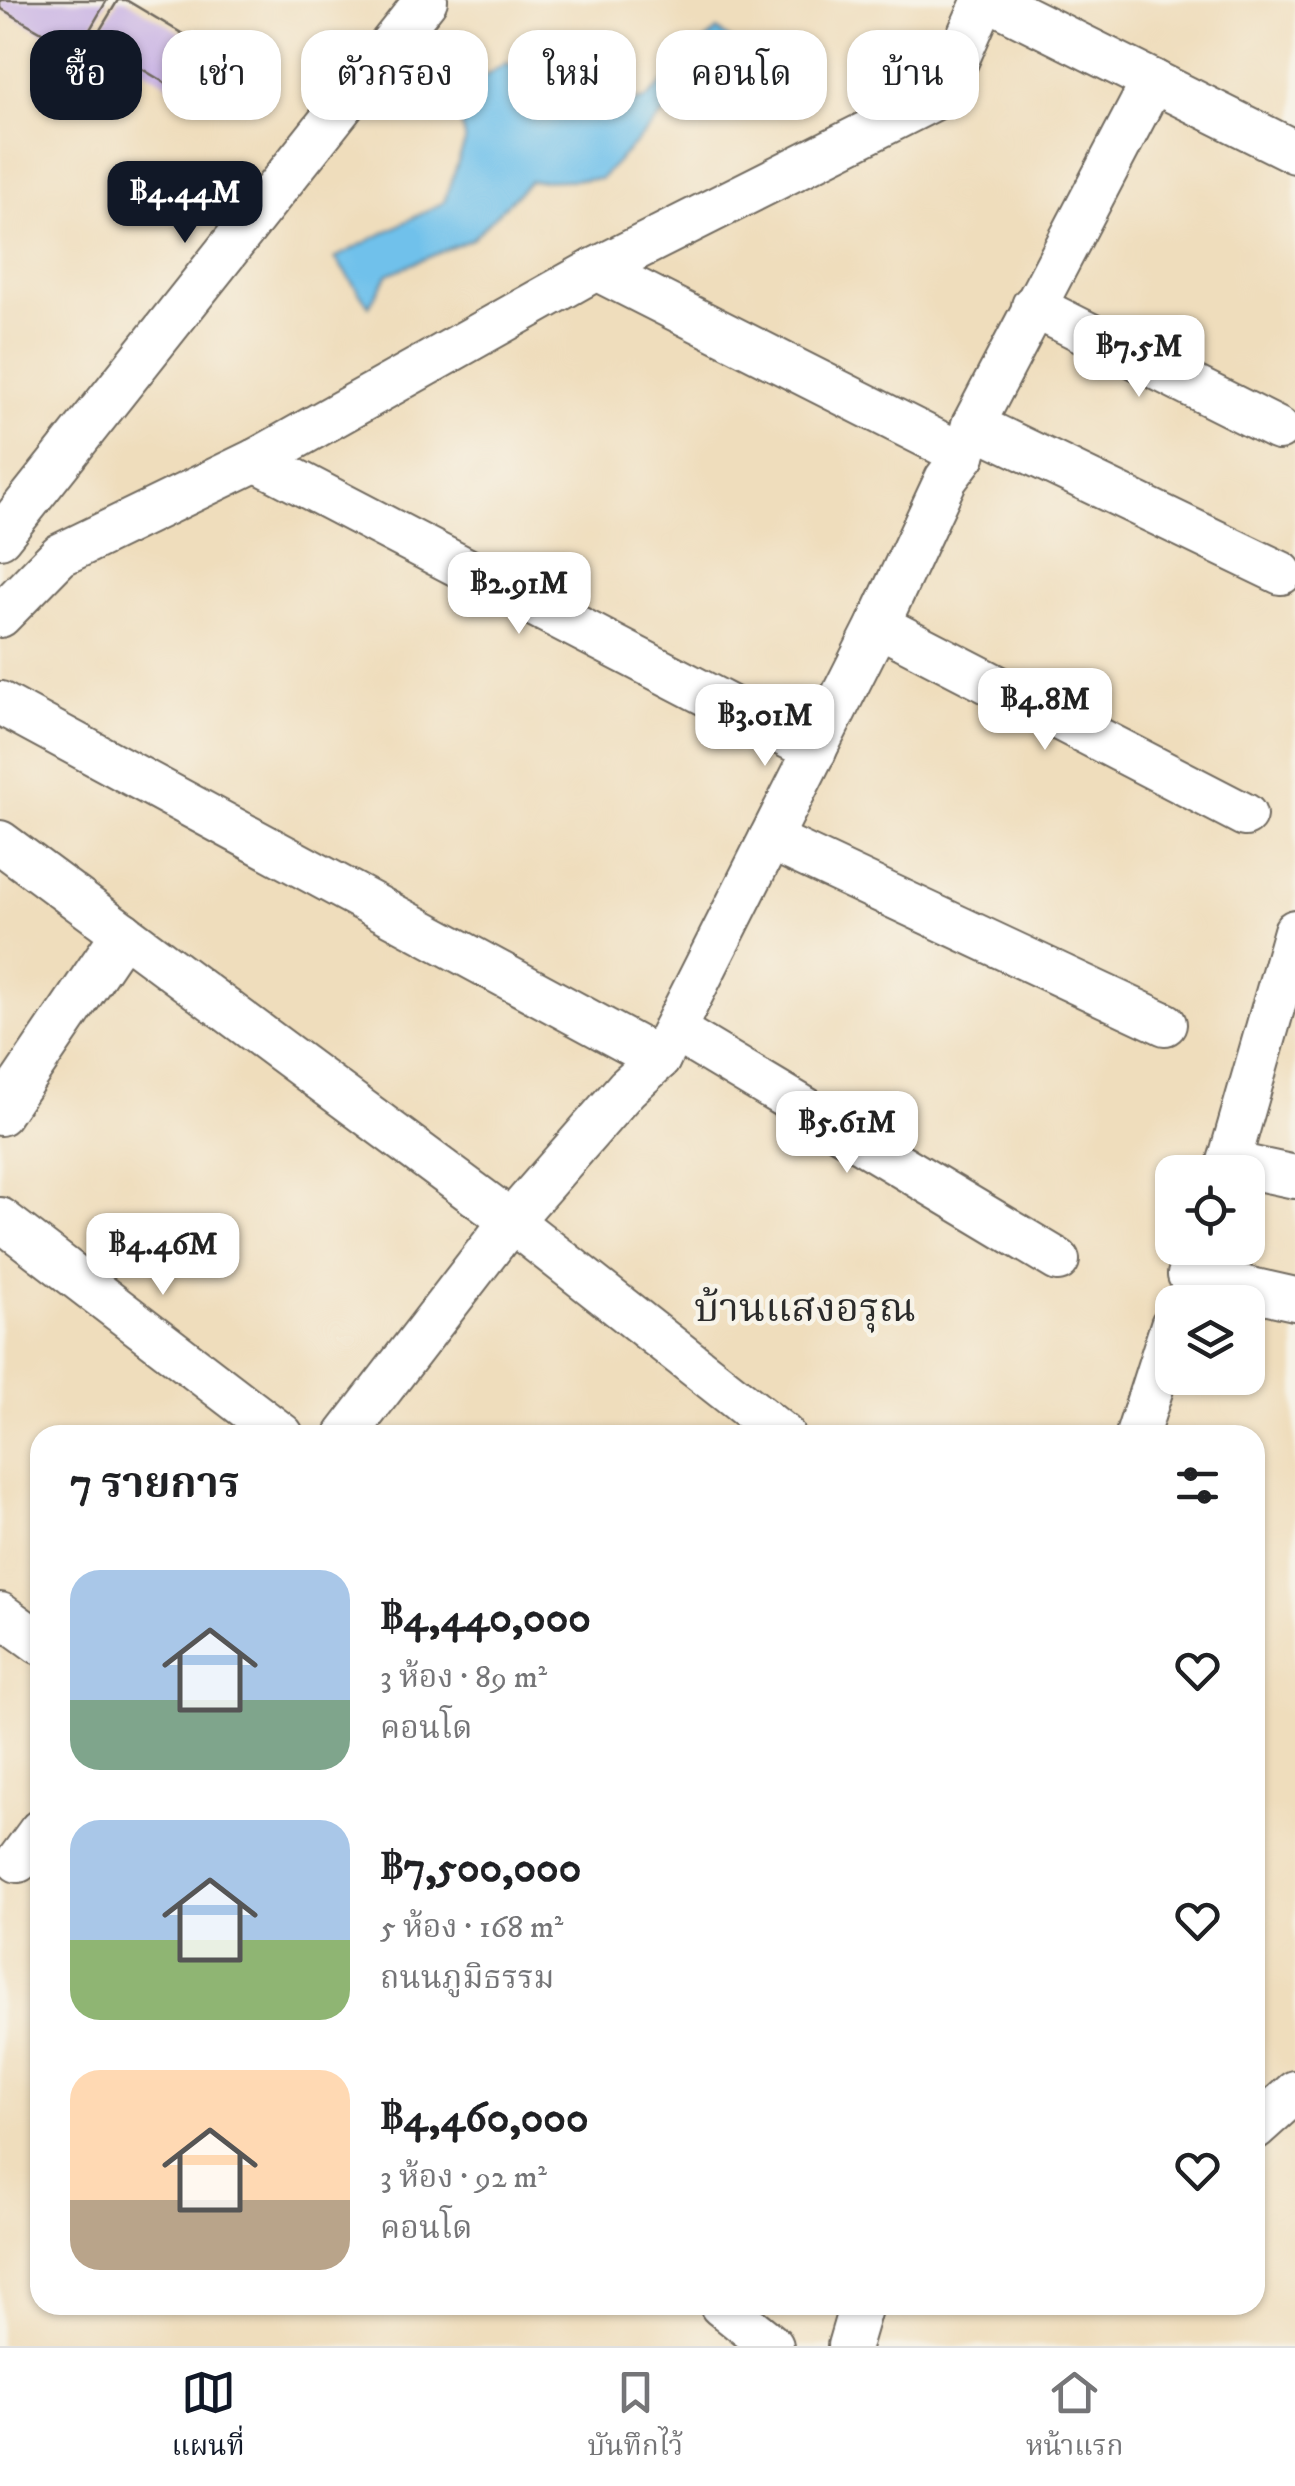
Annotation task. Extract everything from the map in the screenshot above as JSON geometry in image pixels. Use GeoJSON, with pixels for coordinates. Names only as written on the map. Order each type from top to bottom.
{"type":"FeatureCollection","features":[{"type":"Feature","properties":{"kind":"street"},"geometry":{"type":"LineString","coordinates":[[0,537],[426,0]]}},
{"type":"Feature","properties":{"kind":"street"},"geometry":{"type":"LineString","coordinates":[[0,616],[60,554],[256,460],[596,269],[942,94],[987,0],[1295,152]]}},
{"type":"Feature","properties":{"kind":"street"},"geometry":{"type":"LineString","coordinates":[[355,1425],[511,1221],[666,1045],[878,625],[1033,306],[1152,81]]}},
{"type":"Feature","properties":{"kind":"street"},"geometry":{"type":"LineString","coordinates":[[596,269],[968,440],[1281,573]]}},
{"type":"Feature","properties":{"kind":"street"},"geometry":{"type":"LineString","coordinates":[[1033,306],[1278,429]]}},
{"type":"Feature","properties":{"kind":"street"},"geometry":{"type":"LineString","coordinates":[[256,460],[815,750]]}},
{"type":"Feature","properties":{"kind":"street"},"geometry":{"type":"LineString","coordinates":[[878,625],[1245,815]]}},
{"type":"Feature","properties":{"kind":"street"},"geometry":{"type":"LineString","coordinates":[[0,702],[666,1045],[1058,1260]]}},
{"type":"Feature","properties":{"kind":"street"},"geometry":{"type":"LineString","coordinates":[[770,839],[1165,1024]]}},
{"type":"Feature","properties":{"kind":"street"},"geometry":{"type":"LineString","coordinates":[[0,842],[511,1221],[770,1425]]}},
{"type":"Feature","properties":{"kind":"street"},"geometry":{"type":"LineString","coordinates":[[1232,1155],[1295,931]]}},
{"type":"Feature","properties":{"kind":"street"},"geometry":{"type":"LineString","coordinates":[[0,1114],[123,933]]}},
{"type":"Feature","properties":{"kind":"street"},"geometry":{"type":"LineString","coordinates":[[1265,1173],[1295,1177]]}},
{"type":"Feature","properties":{"kind":"street"},"geometry":{"type":"LineString","coordinates":[[0,1220],[269,1425]]}},
{"type":"Feature","properties":{"kind":"street"},"geometry":{"type":"LineString","coordinates":[[1189,1275],[1295,1299]]}},
{"type":"Feature","properties":{"kind":"street"},"geometry":{"type":"LineString","coordinates":[[1140,1425],[1155,1378]]}},
{"type":"Feature","properties":{"kind":"street"},"geometry":{"type":"LineString","coordinates":[[0,1614],[30,1636]]}},
{"type":"Feature","properties":{"kind":"street"},"geometry":{"type":"LineString","coordinates":[[1265,2119],[1295,2092]]}},
{"type":"Feature","properties":{"kind":"street"},"geometry":{"type":"LineString","coordinates":[[733,2315],[772,2346]]}},
{"type":"Feature","properties":{"kind":"street"},"geometry":{"type":"LineString","coordinates":[[848,2346],[858,2315]]}},
{"type":"Feature","properties":{"kind":"water"},"geometry":{"type":"Polygon","coordinates":[[[506,63],[508,120],[636,120],[636,101],[646,99],[656,89],[658,120],[600,179],[530,181],[472,239],[388,274],[369,306],[335,258],[444,202],[465,142],[460,120],[488,120],[488,74],[506,63]]]}},
{"type":"Feature","properties":{"kind":"building"},"geometry":{"type":"Polygon","coordinates":[[[0,0],[107,0],[90,30],[38,30],[0,8],[0,0]]]}},
{"type":"Feature","properties":{"kind":"building"},"geometry":{"type":"Polygon","coordinates":[[[118,0],[126,0],[176,30],[162,30],[162,81],[142,69],[142,30],[100,30],[118,0]]]}},
{"type":"Feature","properties":{"kind":"district","name":"บ้านแสงอรุณ"},"geometry":{"type":"Point","coordinates":[805,1307]}}]}
